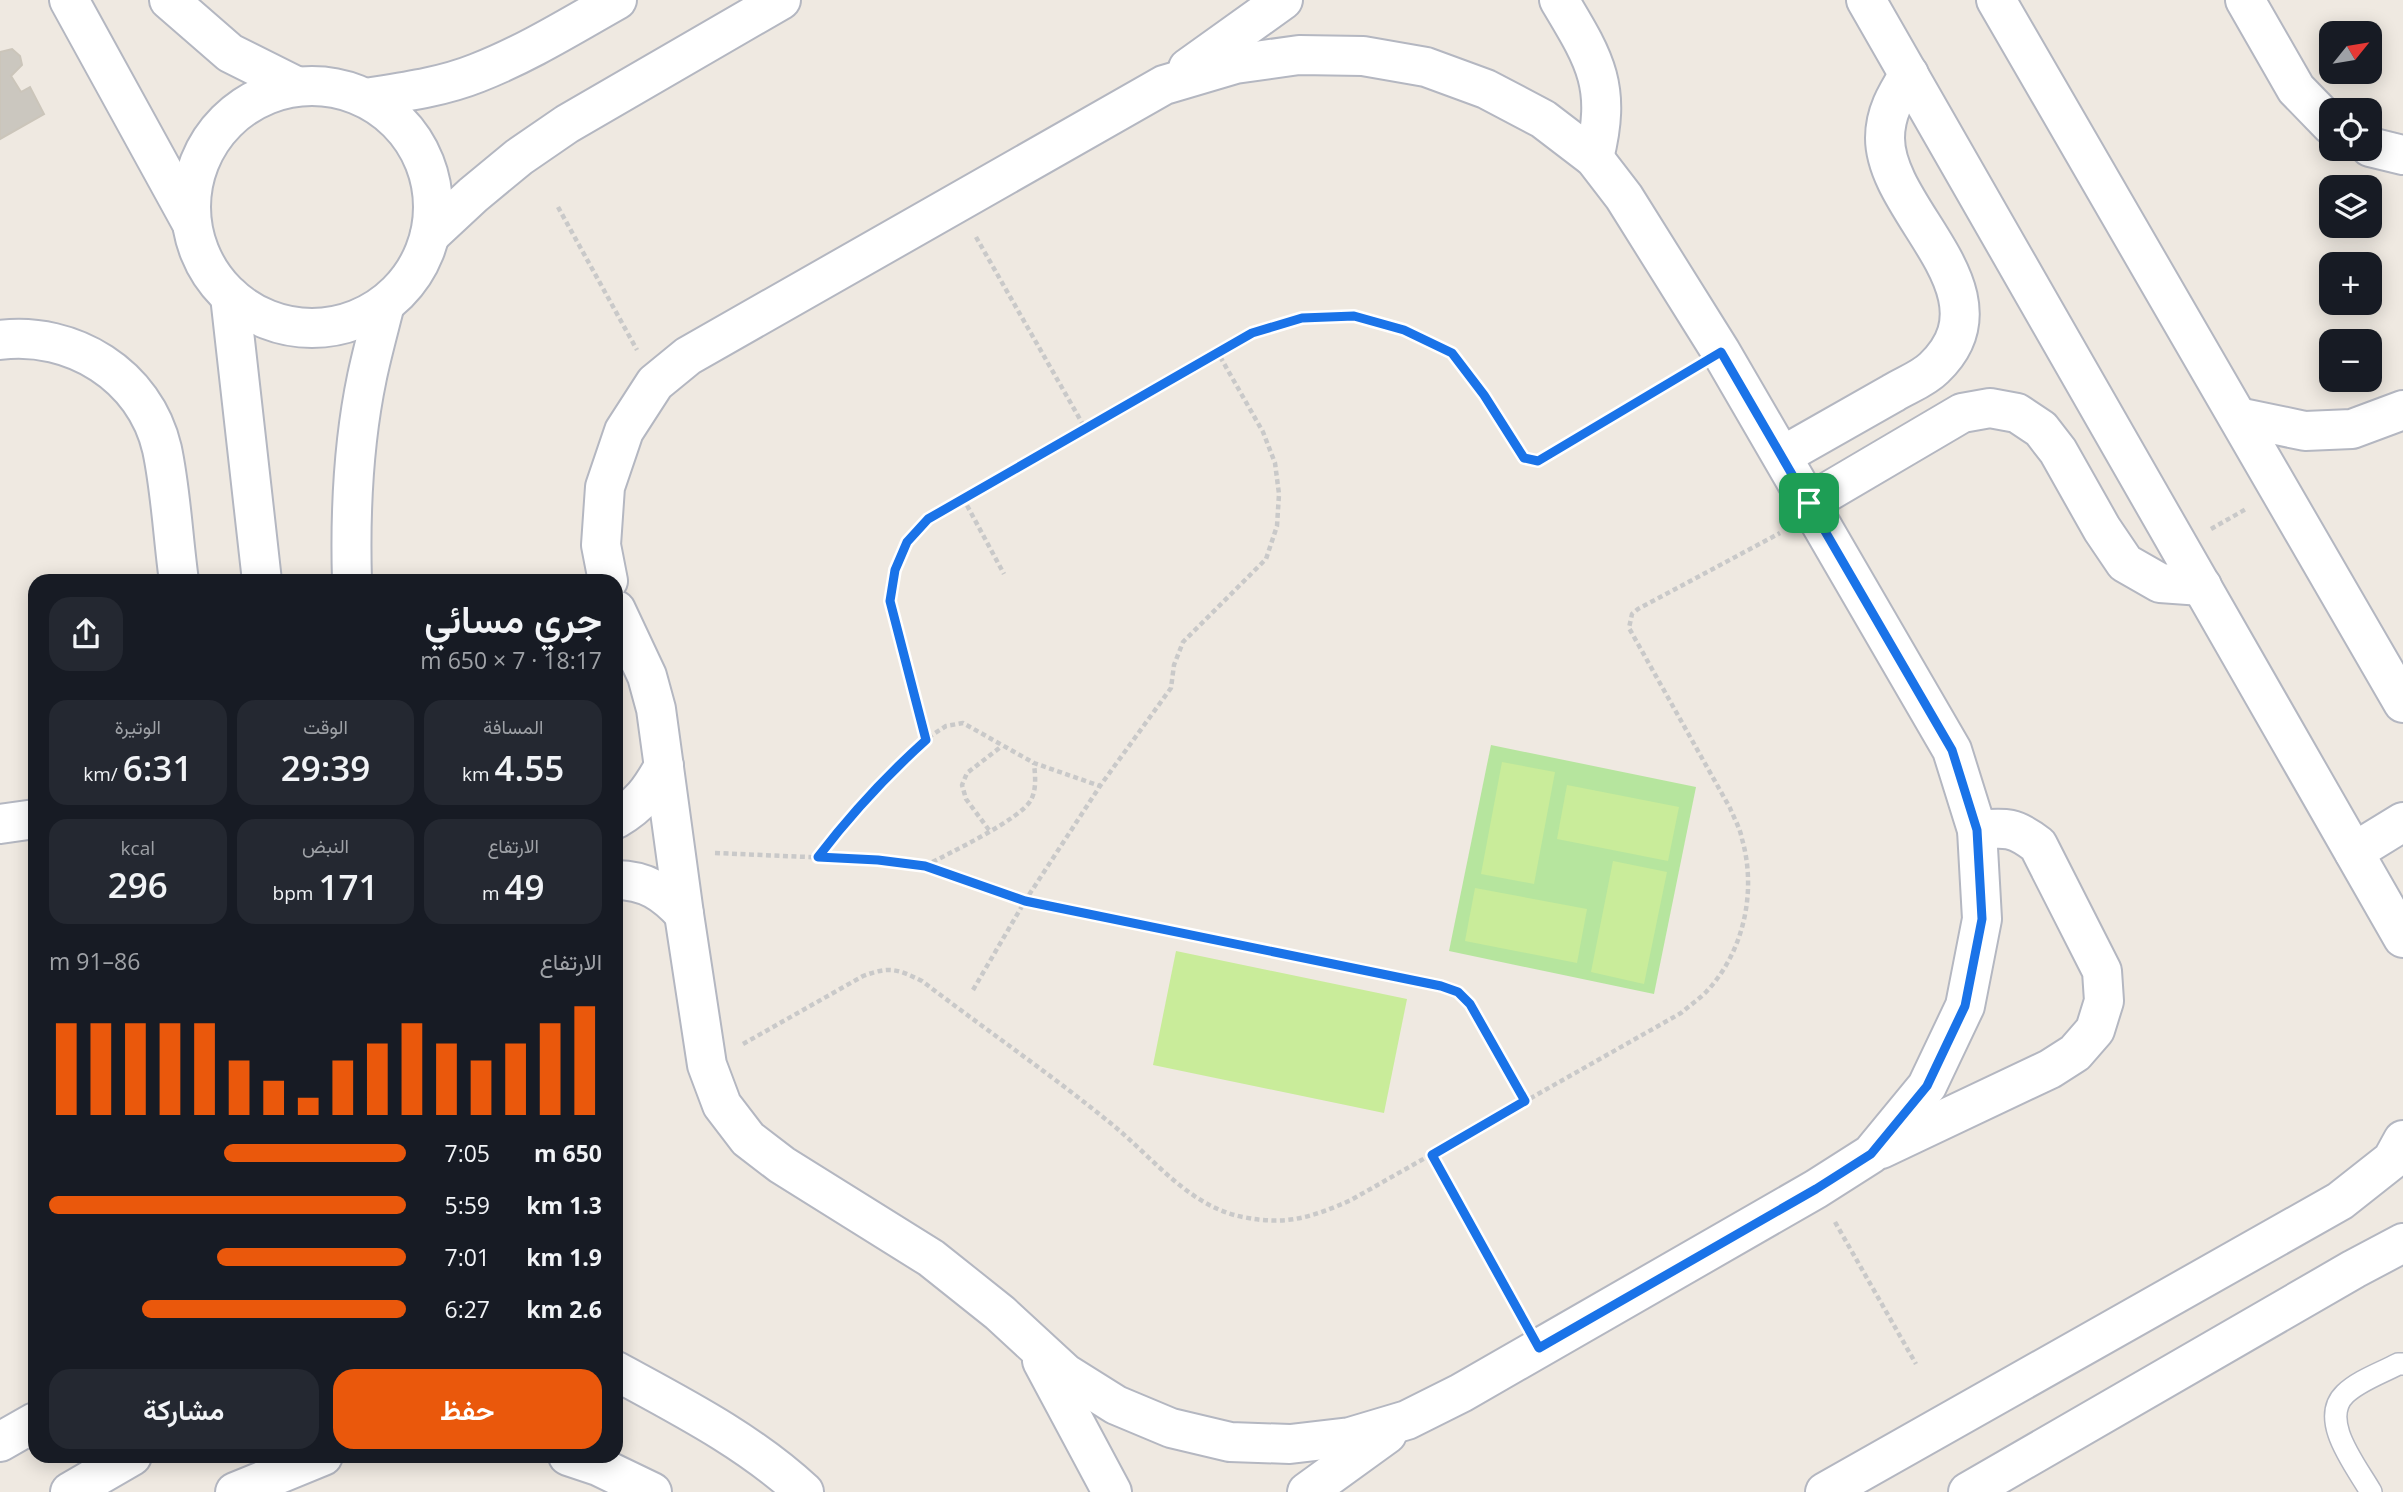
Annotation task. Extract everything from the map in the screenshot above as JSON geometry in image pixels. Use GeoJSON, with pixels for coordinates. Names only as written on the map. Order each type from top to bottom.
{"type":"FeatureCollection","features":[{"type":"Feature","properties":{"kind":"street"},"geometry":{"type":"LineString","coordinates":[[69,0],[191,223],[204,263],[230,296],[265,319],[306,329],[348,323],[386,304],[414,274],[430,235],[433,195],[422,156],[399,122],[366,98],[332,87],[296,86],[260,96],[228,118],[205,149],[192,185],[191,223]]}},
{"type":"Feature","properties":{"kind":"street"},"geometry":{"type":"LineString","coordinates":[[169,0],[230,53],[296,86]]}},
{"type":"Feature","properties":{"kind":"street"},"geometry":{"type":"LineString","coordinates":[[366,98],[422,90],[476,74],[527,51],[617,0]]}},
{"type":"Feature","properties":{"kind":"street"},"geometry":{"type":"LineString","coordinates":[[430,235],[509,165],[567,124],[781,0]]}},
{"type":"Feature","properties":{"kind":"street"},"geometry":{"type":"LineString","coordinates":[[607,574],[601,545],[605,487],[624,431],[655,383],[688,356],[1164,85],[1283,0]]}},
{"type":"Feature","properties":{"kind":"street"},"geometry":{"type":"LineString","coordinates":[[1559,0],[1590,52],[1599,78],[1603,105],[1601,132],[1594,158]]}},
{"type":"Feature","properties":{"kind":"street"},"geometry":{"type":"LineString","coordinates":[[1866,0],[2403,938]]}},
{"type":"Feature","properties":{"kind":"street"},"geometry":{"type":"LineString","coordinates":[[2245,0],[2296,89],[2319,113]]}},
{"type":"Feature","properties":{"kind":"street"},"geometry":{"type":"LineString","coordinates":[[2002,5],[2238,417],[2402,691]]}},
{"type":"Feature","properties":{"kind":"street"},"geometry":{"type":"LineString","coordinates":[[1164,85],[1248,63],[1298,55],[1363,56],[1426,68],[1486,89],[1543,119],[1594,158],[1624,197],[1721,352],[1952,750],[1977,830],[1982,919],[1965,1006],[1927,1086],[1871,1154]]}},
{"type":"Feature","properties":{"kind":"street"},"geometry":{"type":"LineString","coordinates":[[1782,456],[1933,370],[1951,347],[1960,319],[1957,289],[1894,174],[1885,139],[1890,105],[1909,74]]}},
{"type":"Feature","properties":{"kind":"street"},"geometry":{"type":"LineString","coordinates":[[2382,150],[2403,155]]}},
{"type":"Feature","properties":{"kind":"street"},"geometry":{"type":"LineString","coordinates":[[230,296],[261,574]]}},
{"type":"Feature","properties":{"kind":"street"},"geometry":{"type":"LineString","coordinates":[[352,574],[351,529],[356,453],[367,378],[386,304]]}},
{"type":"Feature","properties":{"kind":"street"},"geometry":{"type":"LineString","coordinates":[[0,340],[40,340],[92,356],[117,373],[136,395],[152,420],[162,448],[178,574]]}},
{"type":"Feature","properties":{"kind":"street"},"geometry":{"type":"LineString","coordinates":[[1812,509],[1962,412],[1990,408],[2017,414],[2041,429],[2102,529],[2126,562],[2160,583],[2202,586]]}},
{"type":"Feature","properties":{"kind":"street"},"geometry":{"type":"LineString","coordinates":[[2238,417],[2305,431],[2352,429],[2403,410]]}},
{"type":"Feature","properties":{"kind":"street"},"geometry":{"type":"LineString","coordinates":[[623,625],[646,676],[656,709],[707,1065],[722,1105],[748,1139],[782,1165],[931,1258],[1000,1313],[1065,1373],[1116,1405],[1171,1429],[1230,1442],[1290,1444],[1350,1437],[1407,1420]]}},
{"type":"Feature","properties":{"kind":"street"},"geometry":{"type":"LineString","coordinates":[[623,815],[635,807],[652,788],[664,766]]}},
{"type":"Feature","properties":{"kind":"street"},"geometry":{"type":"LineString","coordinates":[[0,824],[28,820]]}},
{"type":"Feature","properties":{"kind":"street"},"geometry":{"type":"LineString","coordinates":[[2354,852],[2403,822]]}},
{"type":"Feature","properties":{"kind":"street"},"geometry":{"type":"LineString","coordinates":[[1307,1492],[1407,1420],[1461,1393],[1816,1189],[1871,1154],[2050,1069],[2076,1053],[2095,1030],[2104,1001],[2102,971],[2038,845],[2023,833],[2005,827],[1977,830]]}},
{"type":"Feature","properties":{"kind":"street"},"geometry":{"type":"LineString","coordinates":[[623,881],[647,884],[668,897],[684,914]]}},
{"type":"Feature","properties":{"kind":"street"},"geometry":{"type":"LineString","coordinates":[[1825,1492],[2340,1201],[2392,1160],[2403,1139]]}},
{"type":"Feature","properties":{"kind":"street"},"geometry":{"type":"LineString","coordinates":[[1968,1492],[2403,1243]]}},
{"type":"Feature","properties":{"kind":"street"},"geometry":{"type":"LineString","coordinates":[[1033,1343],[1112,1492]]}},
{"type":"Feature","properties":{"kind":"street"},"geometry":{"type":"LineString","coordinates":[[623,1375],[707,1421],[777,1467],[804,1492]]}},
{"type":"Feature","properties":{"kind":"street"},"geometry":{"type":"LineString","coordinates":[[0,1442],[28,1426]]}},
{"type":"Feature","properties":{"kind":"street"},"geometry":{"type":"LineString","coordinates":[[70,1492],[120,1463]]}},
{"type":"Feature","properties":{"kind":"street"},"geometry":{"type":"LineString","coordinates":[[235,1492],[306,1463]]}},
{"type":"Feature","properties":{"kind":"street"},"geometry":{"type":"LineString","coordinates":[[589,1463],[652,1492]]}},
{"type":"Feature","properties":{"kind":"lane"},"geometry":{"type":"LineString","coordinates":[[2371,1492],[2336,1428],[2334,1415],[2338,1402],[2347,1392],[2398,1364],[2403,1364]]}},
{"type":"Feature","properties":{"kind":"path"},"geometry":{"type":"LineString","coordinates":[[957,203],[1085,429]]}},
{"type":"Feature","properties":{"kind":"path"},"geometry":{"type":"LineString","coordinates":[[558,207],[655,383]]}},
{"type":"Feature","properties":{"kind":"path"},"geometry":{"type":"LineString","coordinates":[[926,740],[890,601],[895,570],[907,542],[928,519],[1252,333],[1302,318],[1354,316],[1404,330],[1452,353],[1484,395],[1524,458],[1538,461],[1721,352]]}},
{"type":"Feature","properties":{"kind":"path"},"geometry":{"type":"LineString","coordinates":[[973,990],[1025,901],[1100,786],[1171,688],[1174,664],[1183,642],[1266,559],[1277,526],[1279,494],[1275,463],[1263,432],[1218,353]]}},
{"type":"Feature","properties":{"kind":"path"},"geometry":{"type":"LineString","coordinates":[[2179,546],[2280,489]]}},
{"type":"Feature","properties":{"kind":"path"},"geometry":{"type":"LineString","coordinates":[[963,498],[1004,574]]}},
{"type":"Feature","properties":{"kind":"path"},"geometry":{"type":"LineString","coordinates":[[707,1065],[863,975],[881,969],[902,971],[922,981],[1114,1126],[1175,1181],[1206,1204],[1241,1217],[1279,1222],[1317,1215],[1351,1200],[1681,1013],[1706,992],[1740,936],[1748,904],[1748,871],[1742,838],[1734,818],[1629,628],[1632,614],[1812,509]]}},
{"type":"Feature","properties":{"kind":"path"},"geometry":{"type":"LineString","coordinates":[[818,857],[851,815],[887,776],[926,740],[946,726],[962,723],[1034,763],[1100,786]]}},
{"type":"Feature","properties":{"kind":"path"},"geometry":{"type":"LineString","coordinates":[[989,831],[965,799],[962,785],[967,773],[1002,746]]}},
{"type":"Feature","properties":{"kind":"path"},"geometry":{"type":"LineString","coordinates":[[925,866],[989,831],[1030,801],[1036,783],[1034,763]]}},
{"type":"Feature","properties":{"kind":"path"},"geometry":{"type":"LineString","coordinates":[[676,851],[878,860],[925,866],[1025,901],[1441,986],[1458,992],[1470,1004],[1525,1101]]}},
{"type":"Feature","properties":{"kind":"path"},"geometry":{"type":"LineString","coordinates":[[1432,1155],[1539,1348]]}},
{"type":"Feature","properties":{"kind":"path"},"geometry":{"type":"LineString","coordinates":[[1816,1189],[1916,1364]]}},
{"type":"Feature","properties":{"kind":"green space"},"geometry":{"type":"Polygon","coordinates":[[[1491,745],[1696,787],[1654,994],[1449,951],[1491,745]]]}},
{"type":"Feature","properties":{"kind":"green space"},"geometry":{"type":"Polygon","coordinates":[[[1502,762],[1555,772],[1534,884],[1481,874],[1502,762]]]}},
{"type":"Feature","properties":{"kind":"green space"},"geometry":{"type":"Polygon","coordinates":[[[1567,785],[1679,807],[1668,861],[1557,839],[1567,785]]]}},
{"type":"Feature","properties":{"kind":"green space"},"geometry":{"type":"Polygon","coordinates":[[[1613,861],[1667,872],[1644,984],[1591,972],[1613,861]]]}},
{"type":"Feature","properties":{"kind":"green space"},"geometry":{"type":"Polygon","coordinates":[[[1475,888],[1587,909],[1577,963],[1465,941],[1475,888]]]}},
{"type":"Feature","properties":{"kind":"green space"},"geometry":{"type":"Polygon","coordinates":[[[1176,951],[1407,999],[1384,1113],[1153,1065],[1176,951]]]}},
{"type":"Feature","properties":{"kind":"building"},"geometry":{"type":"Polygon","coordinates":[[[12,49],[20,56],[22,65],[11,76],[21,92],[30,87],[44,114],[0,139],[0,52],[12,49]]]}},
{"type":"Feature","properties":{"kind":"route"},"geometry":{"type":"LineString","coordinates":[[1354,316],[1404,330],[1452,353],[1484,395],[1515,447],[1524,458],[1538,461],[1721,352],[1809,503],[1952,750],[1977,830],[1982,919],[1965,1006],[1927,1086],[1871,1154],[1816,1189],[1539,1348],[1432,1155],[1525,1101],[1470,1004],[1458,992],[1441,986],[1025,901],[925,866],[818,857],[851,815],[887,776],[926,740],[890,601],[895,570],[907,542],[928,519],[1252,333],[1302,318],[1354,316]]}}]}
